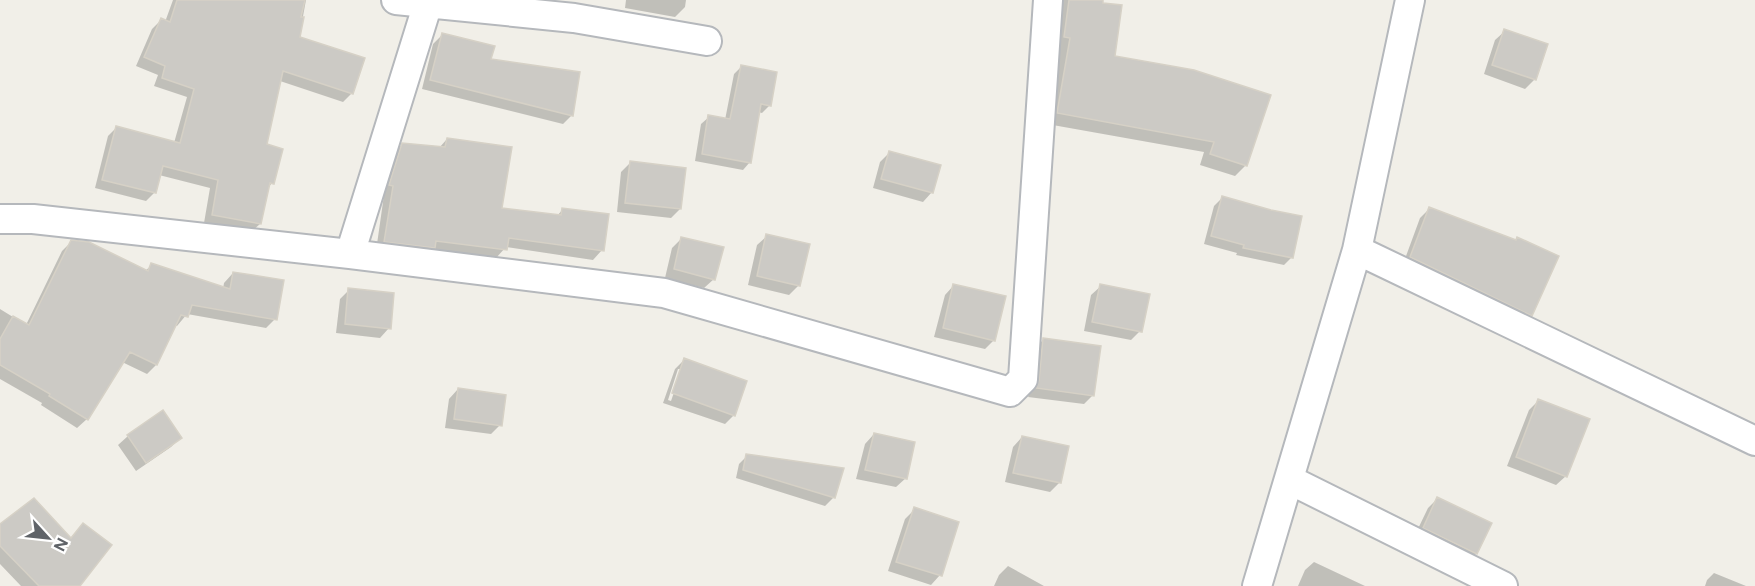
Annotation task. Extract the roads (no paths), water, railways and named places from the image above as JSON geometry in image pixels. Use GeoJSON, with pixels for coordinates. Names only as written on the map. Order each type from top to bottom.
{"type":"FeatureCollection","features":[{"type":"Feature","properties":{"kind":"street"},"geometry":{"type":"LineString","coordinates":[[396,0],[574,18],[707,41]]}},
{"type":"Feature","properties":{"kind":"street"},"geometry":{"type":"LineString","coordinates":[[0,219],[33,219],[350,254],[664,293],[1010,392],[1023,379],[1048,0]]}},
{"type":"Feature","properties":{"kind":"street"},"geometry":{"type":"LineString","coordinates":[[1257,586],[1357,250],[1410,0]]}},
{"type":"Feature","properties":{"kind":"street"},"geometry":{"type":"LineString","coordinates":[[350,254],[428,2]]}},
{"type":"Feature","properties":{"kind":"street"},"geometry":{"type":"LineString","coordinates":[[1357,250],[1755,441]]}},
{"type":"Feature","properties":{"kind":"street"},"geometry":{"type":"LineString","coordinates":[[1290,480],[1503,586]]}}]}
